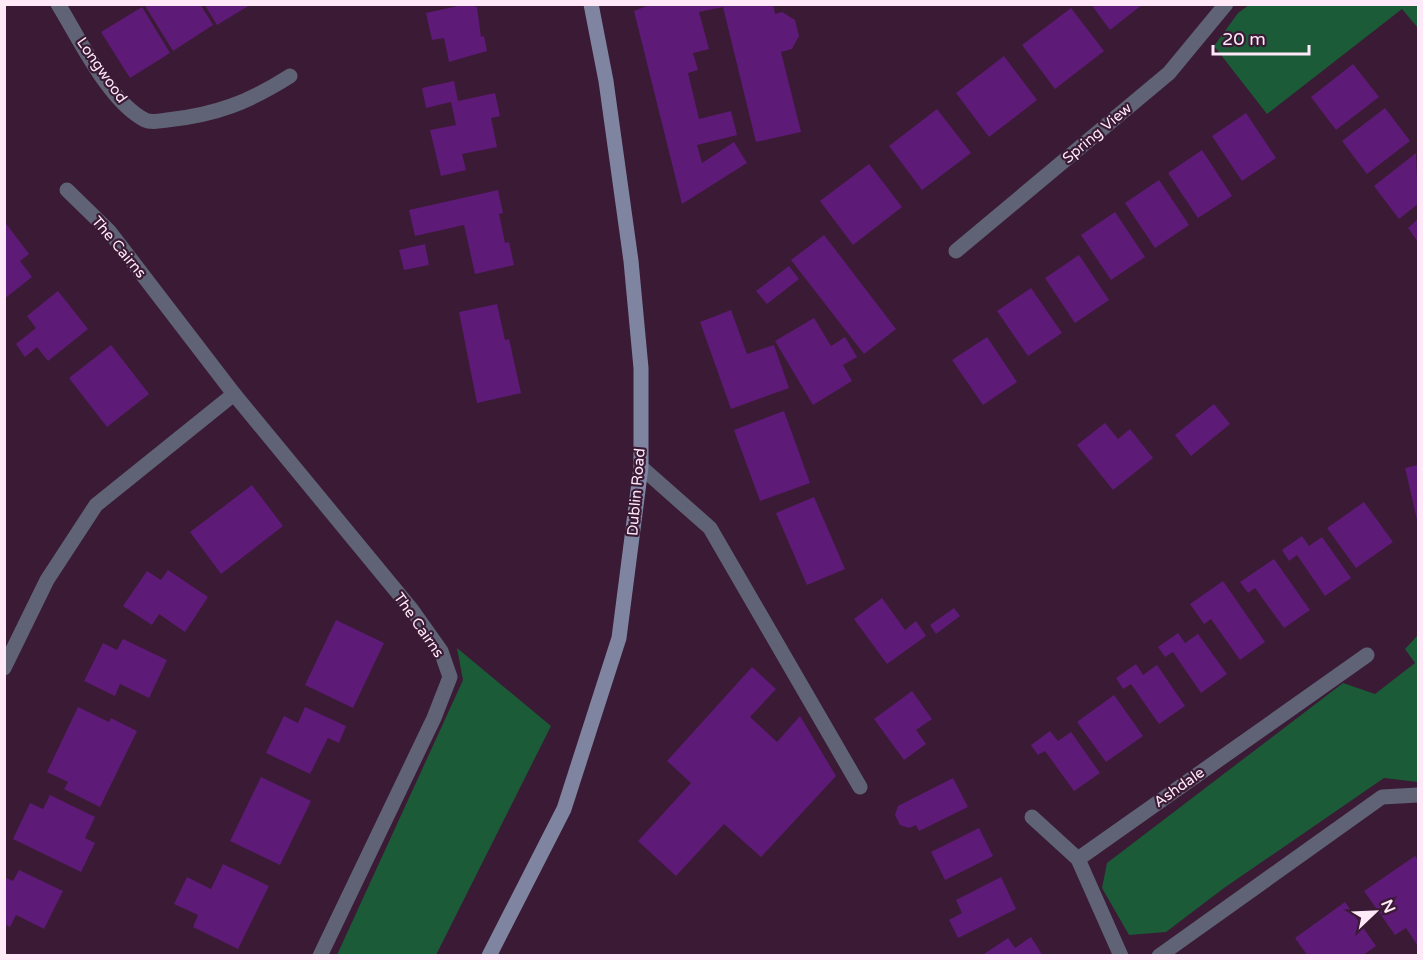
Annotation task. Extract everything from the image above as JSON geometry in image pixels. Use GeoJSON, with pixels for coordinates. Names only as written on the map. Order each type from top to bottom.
{"type":"FeatureCollection","features":[{"type":"Feature","properties":{"kind":"main road","name":"Dublin Road"},"geometry":{"type":"LineString","coordinates":[[489,956],[564,809],[619,638],[640,467],[641,368],[631,261],[606,81],[591,4]]}},
{"type":"Feature","properties":{"kind":"street","name":"Longwood"},"geometry":{"type":"LineString","coordinates":[[58,4],[104,78],[130,111],[148,122],[204,116],[261,94],[290,76]]}},
{"type":"Feature","properties":{"kind":"street","name":"Spring View"},"geometry":{"type":"LineString","coordinates":[[956,251],[1169,73],[1226,4]]}},
{"type":"Feature","properties":{"kind":"street","name":"The Cairns"},"geometry":{"type":"LineString","coordinates":[[67,190],[109,231],[234,394],[412,610],[441,651],[450,677],[434,718],[320,956]]}},
{"type":"Feature","properties":{"kind":"street"},"geometry":{"type":"LineString","coordinates":[[5,664],[47,580],[96,505],[234,394]]}},
{"type":"Feature","properties":{"kind":"street"},"geometry":{"type":"LineString","coordinates":[[640,467],[710,528],[860,787]]}},
{"type":"Feature","properties":{"kind":"street","name":"Ashdale"},"geometry":{"type":"LineString","coordinates":[[1078,859],[1367,655]]}},
{"type":"Feature","properties":{"kind":"street"},"geometry":{"type":"LineString","coordinates":[[1159,956],[1382,797],[1419,795]]}},
{"type":"Feature","properties":{"kind":"street"},"geometry":{"type":"LineString","coordinates":[[1032,817],[1078,859],[1121,956]]}},
{"type":"Feature","properties":{"kind":"green space"},"geometry":{"type":"Polygon","coordinates":[[[1249,5],[1418,5],[1418,28],[1402,9],[1267,114],[1214,46],[1238,13],[1249,5]]]}},
{"type":"Feature","properties":{"kind":"green space"},"geometry":{"type":"Polygon","coordinates":[[[1418,635],[1418,782],[1384,778],[1224,888],[1166,932],[1129,935],[1102,888],[1107,863],[1343,683],[1375,694],[1415,663],[1405,649],[1418,635]]]}},
{"type":"Feature","properties":{"kind":"green space"},"geometry":{"type":"Polygon","coordinates":[[[457,648],[551,726],[436,955],[337,955],[463,680],[457,648]]]}},
{"type":"Feature","properties":{"kind":"building"},"geometry":{"type":"Polygon","coordinates":[[[144,4],[200,4],[213,25],[173,51],[144,4]]]}},
{"type":"Feature","properties":{"kind":"building"},"geometry":{"type":"Polygon","coordinates":[[[467,4],[477,7],[481,37],[484,36],[487,51],[449,62],[444,38],[432,40],[426,13],[467,4]]]}},
{"type":"Feature","properties":{"kind":"building"},"geometry":{"type":"Polygon","coordinates":[[[652,4],[773,4],[775,14],[782,12],[795,20],[799,36],[792,49],[781,52],[801,132],[756,142],[723,7],[699,12],[709,49],[693,53],[698,70],[688,73],[699,119],[731,111],[737,135],[697,145],[702,163],[734,142],[747,163],[682,204],[634,11],[652,4]]]}},
{"type":"Feature","properties":{"kind":"building"},"geometry":{"type":"Polygon","coordinates":[[[1091,4],[1143,4],[1110,30],[1091,4]]]}},
{"type":"Feature","properties":{"kind":"building"},"geometry":{"type":"Polygon","coordinates":[[[205,5],[250,5],[217,25],[205,5]]]}},
{"type":"Feature","properties":{"kind":"building"},"geometry":{"type":"Polygon","coordinates":[[[142,7],[170,53],[130,78],[101,32],[142,7]]]}},
{"type":"Feature","properties":{"kind":"building"},"geometry":{"type":"Polygon","coordinates":[[[1071,8],[1104,51],[1055,89],[1022,45],[1071,8]]]}},
{"type":"Feature","properties":{"kind":"building"},"geometry":{"type":"Polygon","coordinates":[[[1004,56],[1037,100],[989,137],[956,93],[1004,56]]]}},
{"type":"Feature","properties":{"kind":"building"},"geometry":{"type":"Polygon","coordinates":[[[1353,64],[1379,97],[1336,130],[1311,97],[1353,64]]]}},
{"type":"Feature","properties":{"kind":"building"},"geometry":{"type":"Polygon","coordinates":[[[454,81],[458,101],[495,93],[500,116],[491,118],[497,147],[462,154],[466,170],[441,176],[430,130],[456,125],[451,102],[426,108],[422,88],[454,81]]]}},
{"type":"Feature","properties":{"kind":"building"},"geometry":{"type":"Polygon","coordinates":[[[1385,108],[1410,141],[1367,174],[1342,141],[1385,108]]]}},
{"type":"Feature","properties":{"kind":"building"},"geometry":{"type":"Polygon","coordinates":[[[937,109],[971,153],[922,190],[889,146],[937,109]]]}},
{"type":"Feature","properties":{"kind":"building"},"geometry":{"type":"Polygon","coordinates":[[[1246,113],[1276,158],[1242,181],[1212,136],[1246,113]]]}},
{"type":"Feature","properties":{"kind":"building"},"geometry":{"type":"Polygon","coordinates":[[[1202,150],[1232,196],[1198,218],[1168,173],[1202,150]]]}},
{"type":"Feature","properties":{"kind":"building"},"geometry":{"type":"Polygon","coordinates":[[[1416,153],[1418,204],[1399,219],[1374,186],[1416,153]]]}},
{"type":"Feature","properties":{"kind":"building"},"geometry":{"type":"Polygon","coordinates":[[[869,164],[902,207],[853,245],[820,201],[869,164]]]}},
{"type":"Feature","properties":{"kind":"building"},"geometry":{"type":"Polygon","coordinates":[[[1159,180],[1189,225],[1155,248],[1125,203],[1159,180]]]}},
{"type":"Feature","properties":{"kind":"building"},"geometry":{"type":"Polygon","coordinates":[[[498,190],[503,213],[499,214],[505,243],[509,242],[514,265],[475,274],[464,225],[415,236],[409,210],[498,190]]]}},
{"type":"Feature","properties":{"kind":"building"},"geometry":{"type":"Polygon","coordinates":[[[1115,212],[1145,257],[1111,280],[1081,235],[1115,212]]]}},
{"type":"Feature","properties":{"kind":"building"},"geometry":{"type":"Polygon","coordinates":[[[1418,219],[1418,242],[1408,228],[1418,219]]]}},
{"type":"Feature","properties":{"kind":"building"},"geometry":{"type":"Polygon","coordinates":[[[4,221],[29,254],[20,261],[32,277],[4,299],[4,221]]]}},
{"type":"Feature","properties":{"kind":"building"},"geometry":{"type":"Polygon","coordinates":[[[824,235],[896,329],[864,354],[791,260],[824,235]]]}},
{"type":"Feature","properties":{"kind":"building"},"geometry":{"type":"Polygon","coordinates":[[[425,244],[429,265],[404,270],[399,250],[425,244]]]}},
{"type":"Feature","properties":{"kind":"building"},"geometry":{"type":"Polygon","coordinates":[[[1079,255],[1109,300],[1075,323],[1045,278],[1079,255]]]}},
{"type":"Feature","properties":{"kind":"building"},"geometry":{"type":"Polygon","coordinates":[[[789,266],[799,279],[767,304],[756,291],[789,266]]]}},
{"type":"Feature","properties":{"kind":"building"},"geometry":{"type":"Polygon","coordinates":[[[1031,288],[1062,333],[1028,356],[997,311],[1031,288]]]}},
{"type":"Feature","properties":{"kind":"building"},"geometry":{"type":"Polygon","coordinates":[[[58,291],[88,329],[48,361],[37,347],[25,357],[16,344],[36,328],[27,316],[58,291]]]}},
{"type":"Feature","properties":{"kind":"building"},"geometry":{"type":"Polygon","coordinates":[[[497,304],[505,340],[509,339],[521,393],[477,403],[459,312],[497,304]]]}},
{"type":"Feature","properties":{"kind":"building"},"geometry":{"type":"Polygon","coordinates":[[[731,310],[747,354],[774,345],[789,388],[731,409],[700,322],[731,310]]]}},
{"type":"Feature","properties":{"kind":"building"},"geometry":{"type":"Polygon","coordinates":[[[814,318],[831,346],[845,337],[857,357],[843,365],[852,381],[813,405],[775,341],[814,318]]]}},
{"type":"Feature","properties":{"kind":"building"},"geometry":{"type":"Polygon","coordinates":[[[987,337],[1017,382],[983,405],[952,360],[987,337]]]}},
{"type":"Feature","properties":{"kind":"building"},"geometry":{"type":"Polygon","coordinates":[[[111,345],[149,394],[107,427],[69,378],[111,345]]]}},
{"type":"Feature","properties":{"kind":"building"},"geometry":{"type":"Polygon","coordinates":[[[1214,404],[1230,424],[1191,456],[1175,435],[1214,404]]]}},
{"type":"Feature","properties":{"kind":"building"},"geometry":{"type":"Polygon","coordinates":[[[784,411],[810,483],[760,501],[734,430],[784,411]]]}},
{"type":"Feature","properties":{"kind":"building"},"geometry":{"type":"Polygon","coordinates":[[[1105,423],[1118,439],[1130,429],[1153,458],[1113,490],[1077,445],[1105,423]]]}},
{"type":"Feature","properties":{"kind":"building"},"geometry":{"type":"Polygon","coordinates":[[[1418,465],[1418,524],[1405,468],[1418,465]]]}},
{"type":"Feature","properties":{"kind":"building"},"geometry":{"type":"Polygon","coordinates":[[[252,485],[283,526],[221,574],[190,532],[252,485]]]}},
{"type":"Feature","properties":{"kind":"building"},"geometry":{"type":"Polygon","coordinates":[[[814,497],[845,569],[807,585],[776,513],[814,497]]]}},
{"type":"Feature","properties":{"kind":"building"},"geometry":{"type":"Polygon","coordinates":[[[1364,502],[1393,542],[1356,568],[1327,528],[1364,502]]]}},
{"type":"Feature","properties":{"kind":"building"},"geometry":{"type":"Polygon","coordinates":[[[1302,536],[1309,546],[1322,537],[1351,578],[1325,596],[1297,555],[1289,561],[1282,550],[1302,536]]]}},
{"type":"Feature","properties":{"kind":"building"},"geometry":{"type":"Polygon","coordinates":[[[1274,559],[1310,610],[1284,628],[1255,588],[1248,593],[1240,582],[1274,559]]]}},
{"type":"Feature","properties":{"kind":"building"},"geometry":{"type":"Polygon","coordinates":[[[168,570],[208,597],[185,632],[159,614],[152,625],[123,606],[147,571],[161,580],[168,570]]]}},
{"type":"Feature","properties":{"kind":"building"},"geometry":{"type":"Polygon","coordinates":[[[1223,581],[1265,642],[1240,660],[1211,619],[1204,624],[1190,604],[1223,581]]]}},
{"type":"Feature","properties":{"kind":"building"},"geometry":{"type":"Polygon","coordinates":[[[882,598],[905,630],[916,621],[926,636],[887,664],[854,619],[882,598]]]}},
{"type":"Feature","properties":{"kind":"building"},"geometry":{"type":"Polygon","coordinates":[[[954,608],[960,616],[936,634],[930,625],[954,608]]]}},
{"type":"Feature","properties":{"kind":"building"},"geometry":{"type":"Polygon","coordinates":[[[336,620],[384,643],[353,708],[305,685],[336,620]]]}},
{"type":"Feature","properties":{"kind":"building"},"geometry":{"type":"Polygon","coordinates":[[[1178,633],[1185,643],[1198,634],[1227,674],[1201,693],[1173,652],[1165,657],[1158,647],[1178,633]]]}},
{"type":"Feature","properties":{"kind":"building"},"geometry":{"type":"Polygon","coordinates":[[[123,639],[167,660],[149,698],[120,684],[115,696],[84,681],[103,643],[117,650],[123,639]]]}},
{"type":"Feature","properties":{"kind":"building"},"geometry":{"type":"Polygon","coordinates":[[[1136,664],[1143,675],[1157,665],[1185,706],[1159,724],[1131,684],[1123,689],[1116,678],[1136,664]]]}},
{"type":"Feature","properties":{"kind":"building"},"geometry":{"type":"Polygon","coordinates":[[[752,667],[776,689],[750,717],[777,742],[800,716],[836,776],[761,857],[724,824],[676,876],[638,841],[691,783],[667,761],[752,667]]]}},
{"type":"Feature","properties":{"kind":"building"},"geometry":{"type":"Polygon","coordinates":[[[912,691],[932,719],[916,730],[926,744],[904,760],[874,719],[912,691]]]}},
{"type":"Feature","properties":{"kind":"building"},"geometry":{"type":"Polygon","coordinates":[[[1114,695],[1143,736],[1106,762],[1077,722],[1114,695]]]}},
{"type":"Feature","properties":{"kind":"building"},"geometry":{"type":"Polygon","coordinates":[[[78,707],[109,722],[111,718],[137,731],[100,807],[64,789],[68,782],[47,772],[78,707]]]}},
{"type":"Feature","properties":{"kind":"building"},"geometry":{"type":"Polygon","coordinates":[[[305,707],[346,726],[339,743],[328,738],[310,774],[266,753],[284,716],[298,723],[305,707]]]}},
{"type":"Feature","properties":{"kind":"building"},"geometry":{"type":"Polygon","coordinates":[[[1050,731],[1058,741],[1071,732],[1100,773],[1074,791],[1045,751],[1038,755],[1031,745],[1050,731]]]}},
{"type":"Feature","properties":{"kind":"building"},"geometry":{"type":"Polygon","coordinates":[[[261,777],[311,801],[280,865],[230,841],[261,777]]]}},
{"type":"Feature","properties":{"kind":"building"},"geometry":{"type":"Polygon","coordinates":[[[953,778],[968,807],[919,831],[916,825],[909,828],[900,825],[895,815],[898,806],[953,778]]]}},
{"type":"Feature","properties":{"kind":"building"},"geometry":{"type":"Polygon","coordinates":[[[50,795],[95,817],[85,838],[95,843],[81,872],[13,839],[30,803],[43,809],[50,795]]]}},
{"type":"Feature","properties":{"kind":"building"},"geometry":{"type":"Polygon","coordinates":[[[979,828],[993,856],[945,880],[931,852],[979,828]]]}},
{"type":"Feature","properties":{"kind":"building"},"geometry":{"type":"Polygon","coordinates":[[[1415,856],[1418,860],[1418,946],[1406,928],[1395,935],[1364,891],[1415,856]]]}},
{"type":"Feature","properties":{"kind":"building"},"geometry":{"type":"Polygon","coordinates":[[[223,864],[269,886],[238,949],[193,927],[198,915],[174,904],[187,877],[211,889],[223,864]]]}},
{"type":"Feature","properties":{"kind":"building"},"geometry":{"type":"Polygon","coordinates":[[[19,870],[63,891],[44,929],[16,915],[10,927],[4,924],[4,877],[13,881],[19,870]]]}},
{"type":"Feature","properties":{"kind":"building"},"geometry":{"type":"Polygon","coordinates":[[[1001,877],[1016,909],[958,938],[949,920],[962,913],[956,900],[1001,877]]]}},
{"type":"Feature","properties":{"kind":"building"},"geometry":{"type":"Polygon","coordinates":[[[1345,902],[1376,946],[1362,956],[1308,956],[1295,938],[1345,902]]]}},
{"type":"Feature","properties":{"kind":"building"},"geometry":{"type":"Polygon","coordinates":[[[1031,937],[1043,956],[981,956],[1008,938],[1015,948],[1031,937]]]}}]}
